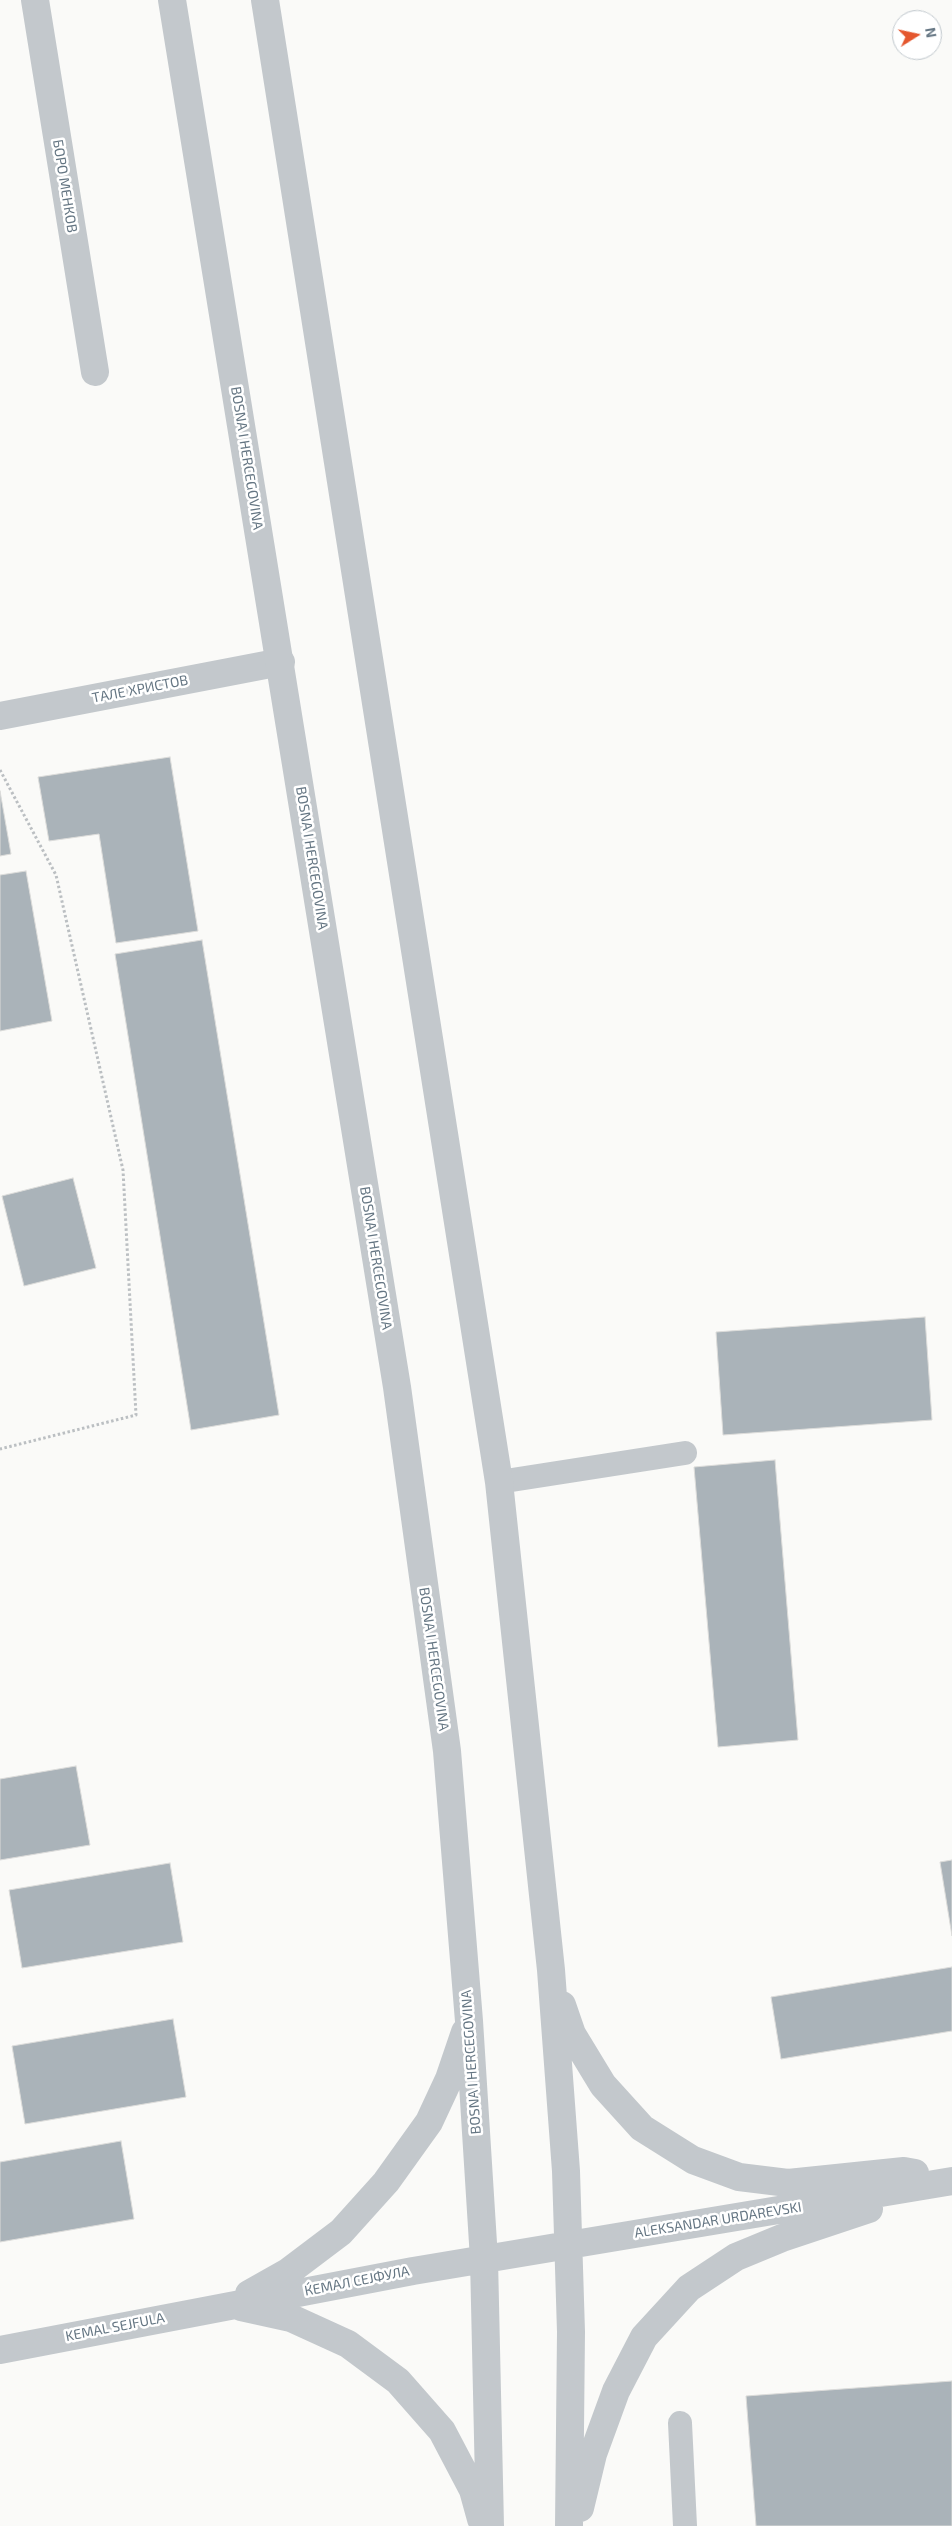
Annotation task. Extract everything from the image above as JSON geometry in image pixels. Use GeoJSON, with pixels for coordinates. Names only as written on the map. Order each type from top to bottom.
{"type":"FeatureCollection","features":[{"type":"Feature","properties":{"kind":"street","name":"БОРО МЕНКОВ"},"geometry":{"type":"LineString","coordinates":[[35,0],[95,372]]}},
{"type":"Feature","properties":{"kind":"street","name":"BOSNA I HERCEGOVINA"},"geometry":{"type":"LineString","coordinates":[[172,0],[281,662],[400,1407],[447,1751],[469,2021],[484,2258],[490,2526]]}},
{"type":"Feature","properties":{"kind":"street"},"geometry":{"type":"LineString","coordinates":[[265,0],[499,1482],[551,1970],[569,2245],[570,2526]]}},
{"type":"Feature","properties":{"kind":"street","name":"ТАЛЕ ХРИСТОВ"},"geometry":{"type":"LineString","coordinates":[[0,716],[281,662]]}},
{"type":"Feature","properties":{"kind":"street"},"geometry":{"type":"LineString","coordinates":[[551,1970],[572,2034],[603,2084],[642,2128],[693,2160],[739,2177],[788,2183],[904,2171],[952,2177]]}},
{"type":"Feature","properties":{"kind":"street"},"geometry":{"type":"LineString","coordinates":[[230,2305],[288,2272],[341,2232],[386,2182],[429,2122],[449,2079],[469,2021]]}},
{"type":"Feature","properties":{"kind":"street"},"geometry":{"type":"LineString","coordinates":[[576,2526],[593,2454],[616,2390],[644,2337],[689,2288],[736,2257],[782,2238],[952,2182]]}},
{"type":"Feature","properties":{"kind":"street","name":"ALEKSANDAR URDAREVSKI"},"geometry":{"type":"LineString","coordinates":[[484,2258],[952,2182]]}},
{"type":"Feature","properties":{"kind":"street","name":"ЌЕМАЛ СЕЈФУЛА"},"geometry":{"type":"LineString","coordinates":[[230,2305],[484,2258]]}},
{"type":"Feature","properties":{"kind":"street"},"geometry":{"type":"LineString","coordinates":[[230,2305],[291,2318],[348,2344],[398,2381],[442,2431],[473,2490],[483,2526]]}},
{"type":"Feature","properties":{"kind":"street","name":"KEMAL SEJFULA"},"geometry":{"type":"LineString","coordinates":[[0,2350],[230,2305]]}},
{"type":"Feature","properties":{"kind":"lane"},"geometry":{"type":"LineString","coordinates":[[499,1482],[685,1453]]}},
{"type":"Feature","properties":{"kind":"lane"},"geometry":{"type":"LineString","coordinates":[[680,2423],[685,2526]]}},
{"type":"Feature","properties":{"kind":"path"},"geometry":{"type":"LineString","coordinates":[[0,770],[56,875],[123,1170],[136,1415],[0,1449]]}},
{"type":"Feature","properties":{"kind":"building"},"geometry":{"type":"Polygon","coordinates":[[[170,757],[198,931],[116,943],[99,834],[49,841],[38,777],[170,757]]]}},
{"type":"Feature","properties":{"kind":"building"},"geometry":{"type":"Polygon","coordinates":[[[0,791],[11,854],[0,856],[0,791]]]}},
{"type":"Feature","properties":{"kind":"building"},"geometry":{"type":"Polygon","coordinates":[[[26,871],[52,1021],[0,1031],[0,875],[26,871]]]}},
{"type":"Feature","properties":{"kind":"building"},"geometry":{"type":"Polygon","coordinates":[[[202,940],[279,1415],[191,1430],[115,954],[202,940]]]}},
{"type":"Feature","properties":{"kind":"building"},"geometry":{"type":"Polygon","coordinates":[[[73,1178],[96,1268],[24,1286],[2,1196],[73,1178]]]}},
{"type":"Feature","properties":{"kind":"building"},"geometry":{"type":"Polygon","coordinates":[[[925,1317],[932,1420],[723,1435],[716,1332],[925,1317]]]}},
{"type":"Feature","properties":{"kind":"building"},"geometry":{"type":"Polygon","coordinates":[[[775,1460],[798,1740],[718,1747],[694,1467],[775,1460]]]}},
{"type":"Feature","properties":{"kind":"building"},"geometry":{"type":"Polygon","coordinates":[[[76,1766],[90,1845],[0,1860],[0,1779],[76,1766]]]}},
{"type":"Feature","properties":{"kind":"building"},"geometry":{"type":"Polygon","coordinates":[[[952,1860],[952,1936],[940,1862],[952,1860]]]}},
{"type":"Feature","properties":{"kind":"building"},"geometry":{"type":"Polygon","coordinates":[[[170,1863],[183,1942],[22,1968],[9,1890],[170,1863]]]}},
{"type":"Feature","properties":{"kind":"building"},"geometry":{"type":"Polygon","coordinates":[[[952,1967],[952,2031],[781,2059],[771,1997],[952,1967]]]}},
{"type":"Feature","properties":{"kind":"building"},"geometry":{"type":"Polygon","coordinates":[[[173,2019],[186,2097],[25,2124],[12,2046],[173,2019]]]}},
{"type":"Feature","properties":{"kind":"building"},"geometry":{"type":"Polygon","coordinates":[[[121,2141],[134,2219],[0,2242],[0,2162],[121,2141]]]}},
{"type":"Feature","properties":{"kind":"building"},"geometry":{"type":"Polygon","coordinates":[[[952,2381],[952,2526],[756,2526],[746,2396],[952,2381]]]}}]}
